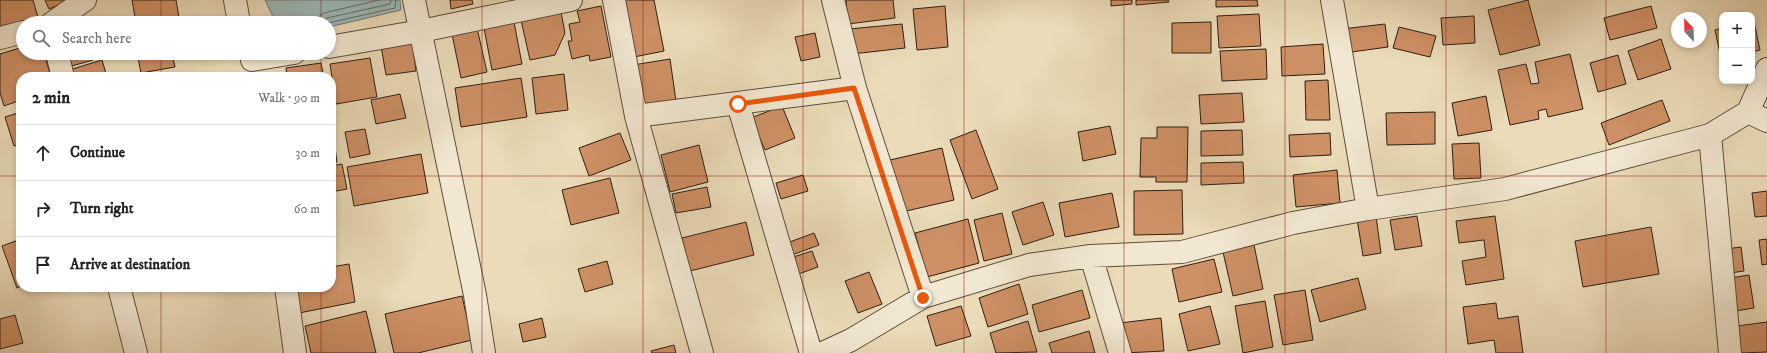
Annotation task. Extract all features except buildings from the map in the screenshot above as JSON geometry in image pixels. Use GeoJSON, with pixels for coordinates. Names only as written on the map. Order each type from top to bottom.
{"type":"FeatureCollection","features":[{"type":"Feature","properties":{"kind":"street"},"geometry":{"type":"LineString","coordinates":[[62,16],[85,0]]}},
{"type":"Feature","properties":{"kind":"street"},"geometry":{"type":"LineString","coordinates":[[235,0],[238,16]]}},
{"type":"Feature","properties":{"kind":"street"},"geometry":{"type":"LineString","coordinates":[[414,0],[475,295],[484,353]]}},
{"type":"Feature","properties":{"kind":"street"},"geometry":{"type":"LineString","coordinates":[[336,46],[421,31],[571,0]]}},
{"type":"Feature","properties":{"kind":"street"},"geometry":{"type":"LineString","coordinates":[[614,0],[636,116],[702,353]]}},
{"type":"Feature","properties":{"kind":"street"},"geometry":{"type":"LineString","coordinates":[[833,0],[854,88],[923,298]]}},
{"type":"Feature","properties":{"kind":"street"},"geometry":{"type":"LineString","coordinates":[[1332,0],[1368,209]]}},
{"type":"Feature","properties":{"kind":"street"},"geometry":{"type":"LineString","coordinates":[[0,38],[16,34]]}},
{"type":"Feature","properties":{"kind":"street"},"geometry":{"type":"LineString","coordinates":[[59,60],[62,72]]}},
{"type":"Feature","properties":{"kind":"street"},"geometry":{"type":"LineString","coordinates":[[252,63],[265,60]]}},
{"type":"Feature","properties":{"kind":"street"},"geometry":{"type":"LineString","coordinates":[[833,351],[923,298],[1029,265],[1090,256],[1182,252],[1293,223],[1368,209],[1505,189],[1710,136],[1748,112],[1767,69]]}},
{"type":"Feature","properties":{"kind":"street"},"geometry":{"type":"LineString","coordinates":[[636,116],[854,88]]}},
{"type":"Feature","properties":{"kind":"street"},"geometry":{"type":"LineString","coordinates":[[738,104],[811,353]]}},
{"type":"Feature","properties":{"kind":"street"},"geometry":{"type":"LineString","coordinates":[[1748,112],[1767,121]]}},
{"type":"Feature","properties":{"kind":"street"},"geometry":{"type":"LineString","coordinates":[[1710,136],[1730,353]]}},
{"type":"Feature","properties":{"kind":"street"},"geometry":{"type":"LineString","coordinates":[[1090,256],[1120,353]]}},
{"type":"Feature","properties":{"kind":"street"},"geometry":{"type":"LineString","coordinates":[[120,292],[136,353]]}},
{"type":"Feature","properties":{"kind":"street"},"geometry":{"type":"LineString","coordinates":[[287,292],[296,353]]}},
{"type":"Feature","properties":{"kind":"water"},"geometry":{"type":"Polygon","coordinates":[[[265,0],[400,0],[401,10],[336,25],[336,16],[273,16],[265,0]]]}},
{"type":"Feature","properties":{"kind":"route"},"geometry":{"type":"LineString","coordinates":[[738,104],[854,88],[923,298]]}}]}
